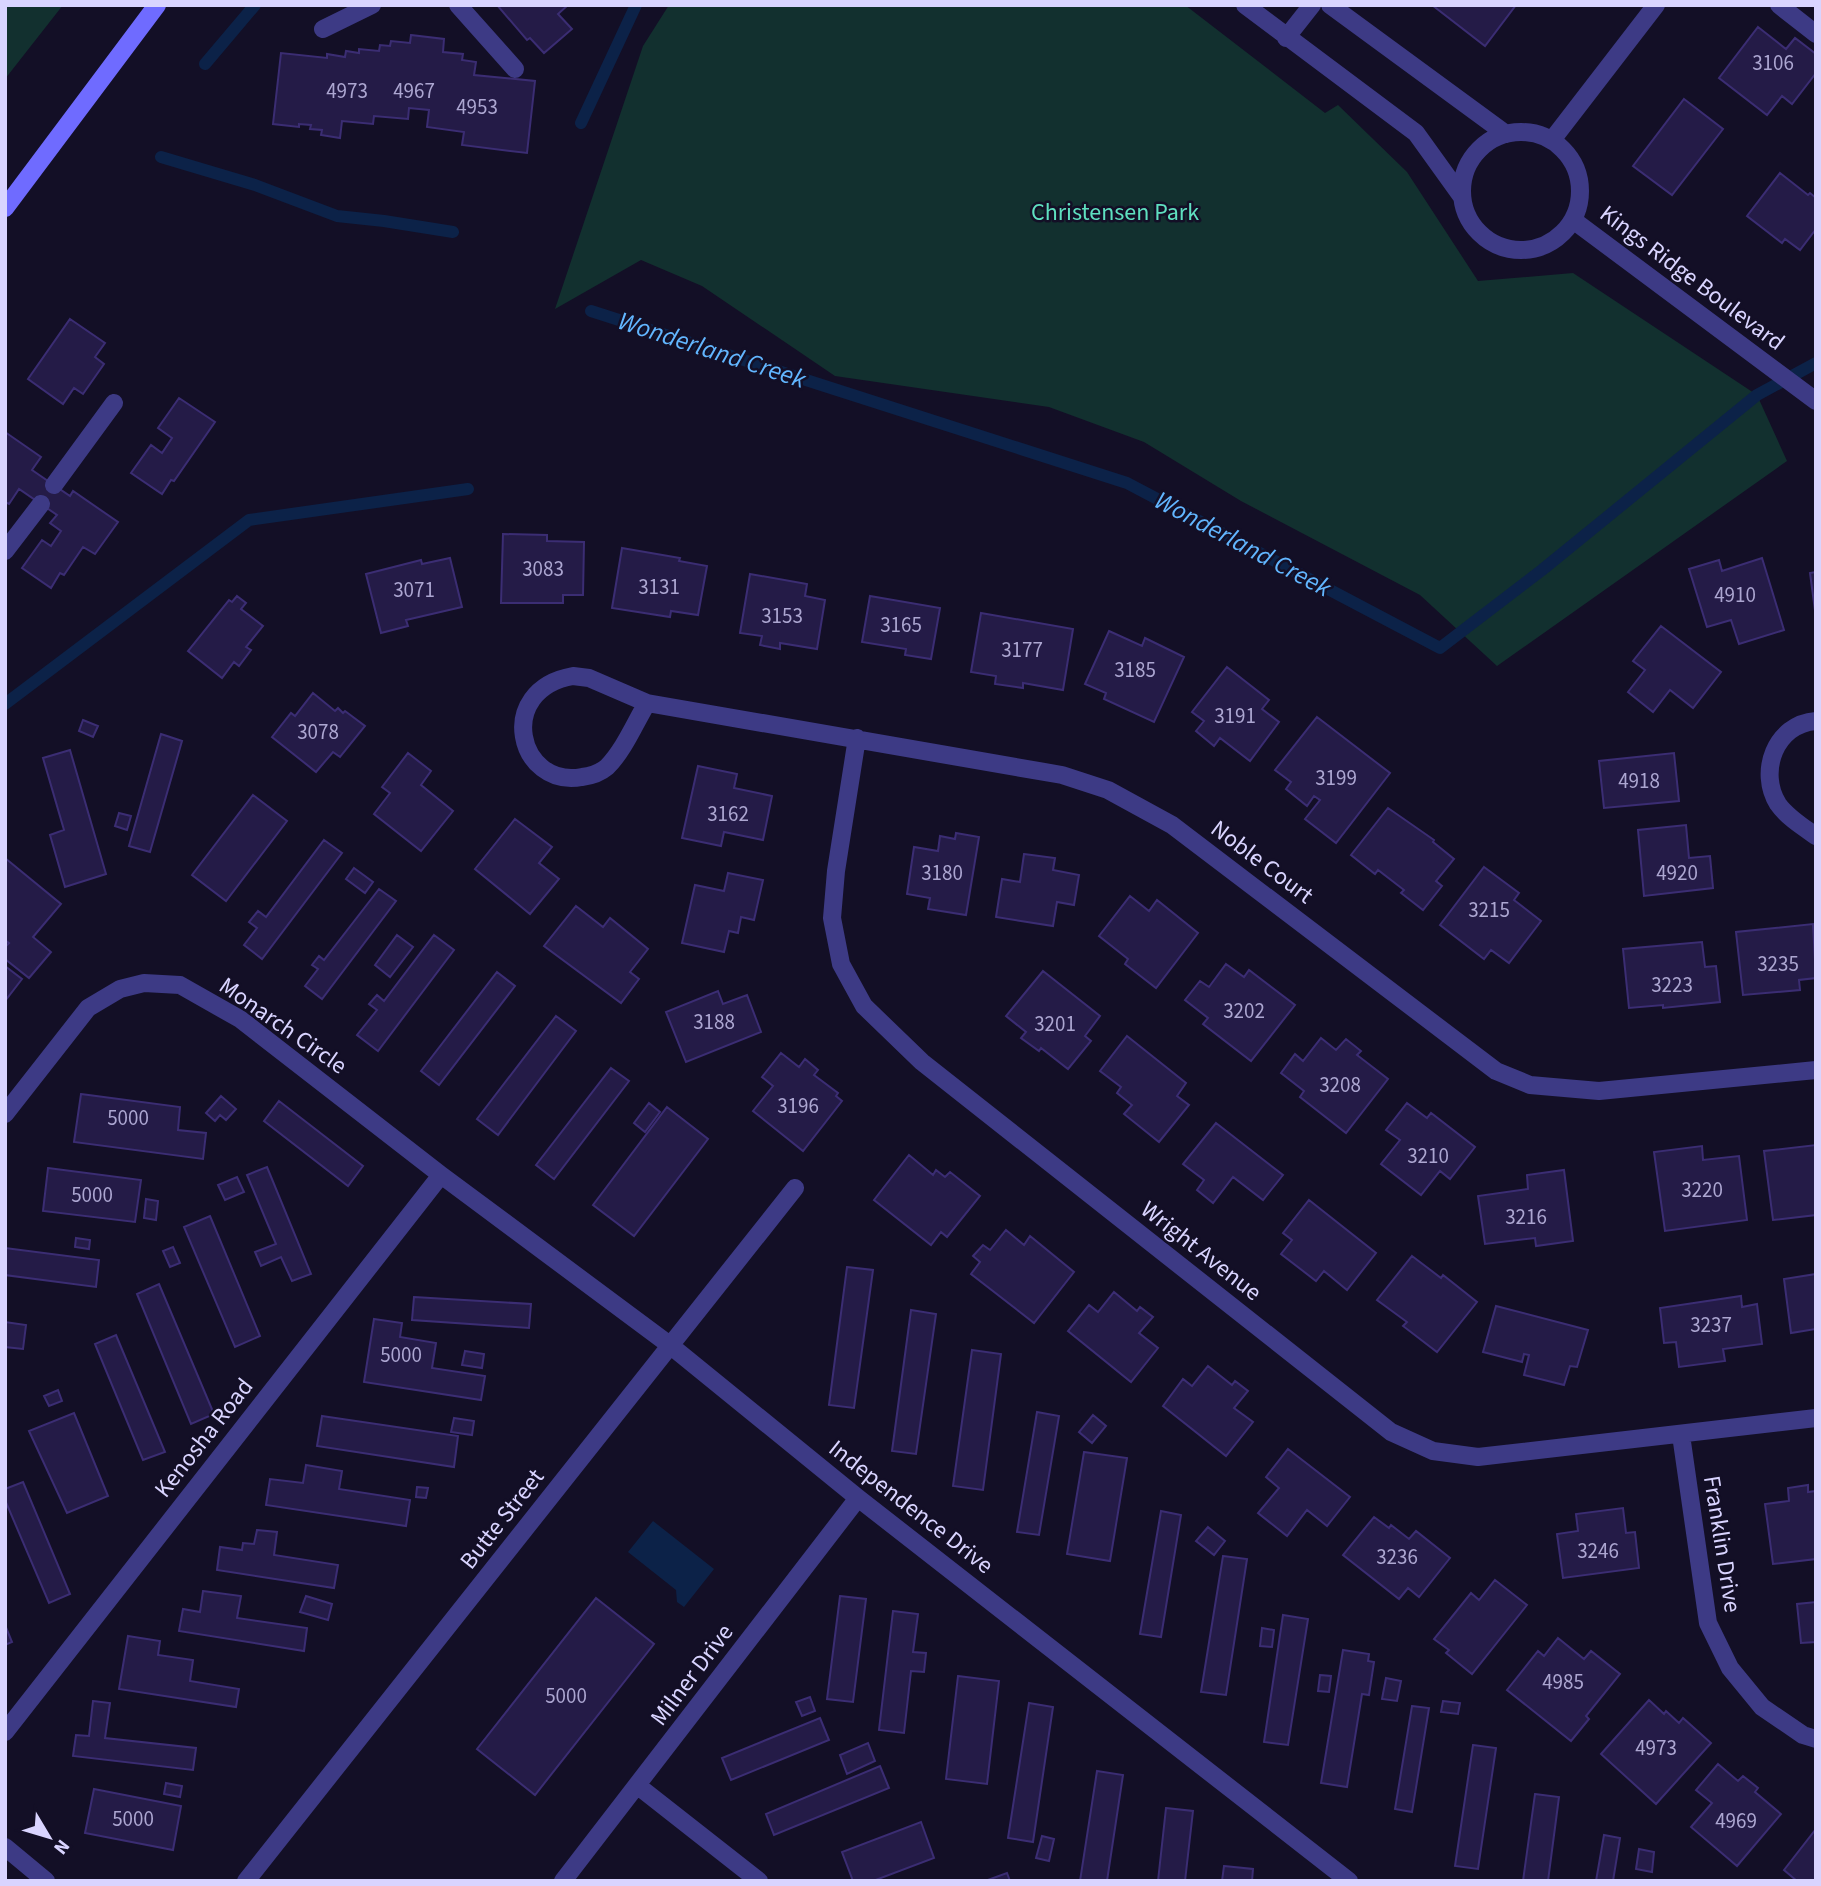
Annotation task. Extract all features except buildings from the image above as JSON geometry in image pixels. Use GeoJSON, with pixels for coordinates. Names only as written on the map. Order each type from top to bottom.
{"type":"FeatureCollection","features":[{"type":"Feature","properties":{"kind":"main road"},"geometry":{"type":"LineString","coordinates":[[5,208],[158,5]]}},
{"type":"Feature","properties":{"kind":"street"},"geometry":{"type":"LineString","coordinates":[[323,29],[372,5]]}},
{"type":"Feature","properties":{"kind":"street"},"geometry":{"type":"LineString","coordinates":[[458,5],[515,69]]}},
{"type":"Feature","properties":{"kind":"street"},"geometry":{"type":"LineString","coordinates":[[1245,5],[1416,132],[1462,197]]}},
{"type":"Feature","properties":{"kind":"street"},"geometry":{"type":"LineString","coordinates":[[1286,38],[1312,5]]}},
{"type":"Feature","properties":{"kind":"street"},"geometry":{"type":"LineString","coordinates":[[1330,5],[1506,134]]}},
{"type":"Feature","properties":{"kind":"street"},"geometry":{"type":"LineString","coordinates":[[1552,140],[1656,5]]}},
{"type":"Feature","properties":{"kind":"street"},"geometry":{"type":"LineString","coordinates":[[1779,5],[1816,34]]}},
{"type":"Feature","properties":{"kind":"street"},"geometry":{"type":"LineString","coordinates":[[1530,131],[1552,140],[1566,151],[1576,167],[1580,203],[1573,220],[1561,234],[1546,244],[1528,250],[1509,248],[1492,242],[1477,230],[1467,215],[1462,197],[1468,164],[1491,140],[1506,134],[1530,131]]}},
{"type":"Feature","properties":{"kind":"street","name":"Kings Ridge Boulevard"},"geometry":{"type":"LineString","coordinates":[[1573,220],[1816,401]]}},
{"type":"Feature","properties":{"kind":"street"},"geometry":{"type":"LineString","coordinates":[[54,485],[114,403]]}},
{"type":"Feature","properties":{"kind":"street"},"geometry":{"type":"LineString","coordinates":[[5,551],[41,504]]}},
{"type":"Feature","properties":{"kind":"street","name":"Noble Court"},"geometry":{"type":"LineString","coordinates":[[647,703],[616,757],[605,769],[590,776],[576,779],[560,777],[534,760],[526,746],[522,730],[531,699],[542,687],[557,679],[573,676],[589,678],[647,703],[1062,775],[1108,790],[1172,825],[1496,1071],[1530,1085],[1599,1091],[1816,1070]]}},
{"type":"Feature","properties":{"kind":"street"},"geometry":{"type":"LineString","coordinates":[[1816,721],[1793,728],[1780,741],[1772,756],[1768,774],[1771,791],[1780,807],[1816,836]]}},
{"type":"Feature","properties":{"kind":"street","name":"Wright Avenue"},"geometry":{"type":"LineString","coordinates":[[858,738],[836,871],[832,918],[841,964],[864,1006],[922,1062],[1391,1432],[1433,1451],[1478,1457],[1816,1418]]}},
{"type":"Feature","properties":{"kind":"street","name":"Monarch Circle"},"geometry":{"type":"LineString","coordinates":[[5,1114],[88,1008],[120,989],[144,983],[180,985],[240,1019],[441,1175]]}},
{"type":"Feature","properties":{"kind":"street","name":"Independence Drive"},"geometry":{"type":"LineString","coordinates":[[441,1175],[671,1346],[858,1498],[1349,1881]]}},
{"type":"Feature","properties":{"kind":"street","name":"Kenosha Road"},"geometry":{"type":"LineString","coordinates":[[5,1732],[441,1175]]}},
{"type":"Feature","properties":{"kind":"street","name":"Butte Street"},"geometry":{"type":"LineString","coordinates":[[246,1881],[795,1188]]}},
{"type":"Feature","properties":{"kind":"street","name":"Franklin Drive"},"geometry":{"type":"LineString","coordinates":[[1681,1435],[1708,1623],[1730,1668],[1762,1707],[1803,1735],[1816,1739]]}},
{"type":"Feature","properties":{"kind":"street","name":"Milner Drive"},"geometry":{"type":"LineString","coordinates":[[563,1881],[858,1498]]}},
{"type":"Feature","properties":{"kind":"street"},"geometry":{"type":"LineString","coordinates":[[638,1786],[759,1881]]}},
{"type":"Feature","properties":{"kind":"street"},"geometry":{"type":"LineString","coordinates":[[5,1847],[46,1881]]}},
{"type":"Feature","properties":{"kind":"green space"},"geometry":{"type":"Polygon","coordinates":[[[5,5],[63,5],[5,79],[5,5]]]}},
{"type":"Feature","properties":{"kind":"green space","name":"Christensen Park"},"geometry":{"type":"Polygon","coordinates":[[[669,5],[1185,5],[1325,113],[1338,105],[1407,172],[1478,281],[1573,273],[1757,395],[1787,461],[1497,666],[1420,595],[1241,501],[1144,442],[1049,407],[835,376],[702,286],[641,260],[555,309],[643,46],[669,5]]]}},
{"type":"Feature","properties":{"kind":"water"},"geometry":{"type":"Polygon","coordinates":[[[653,1521],[714,1569],[684,1607],[677,1602],[676,1590],[628,1552],[653,1521]]]}},
{"type":"Feature","properties":{"kind":"waterway"},"geometry":{"type":"LineString","coordinates":[[205,64],[255,5]]}},
{"type":"Feature","properties":{"kind":"waterway"},"geometry":{"type":"LineString","coordinates":[[581,123],[636,5]]}},
{"type":"Feature","properties":{"kind":"waterway","name":"Wonderland Creek"},"geometry":{"type":"LineString","coordinates":[[161,157],[255,185],[337,216],[453,232]]}},
{"type":"Feature","properties":{"kind":"waterway","name":"Wonderland Creek"},"geometry":{"type":"LineString","coordinates":[[591,311],[1127,483],[1440,648],[1542,570],[1757,395],[1816,363]]}},
{"type":"Feature","properties":{"kind":"waterway"},"geometry":{"type":"LineString","coordinates":[[5,704],[249,520],[468,489]]}}]}
